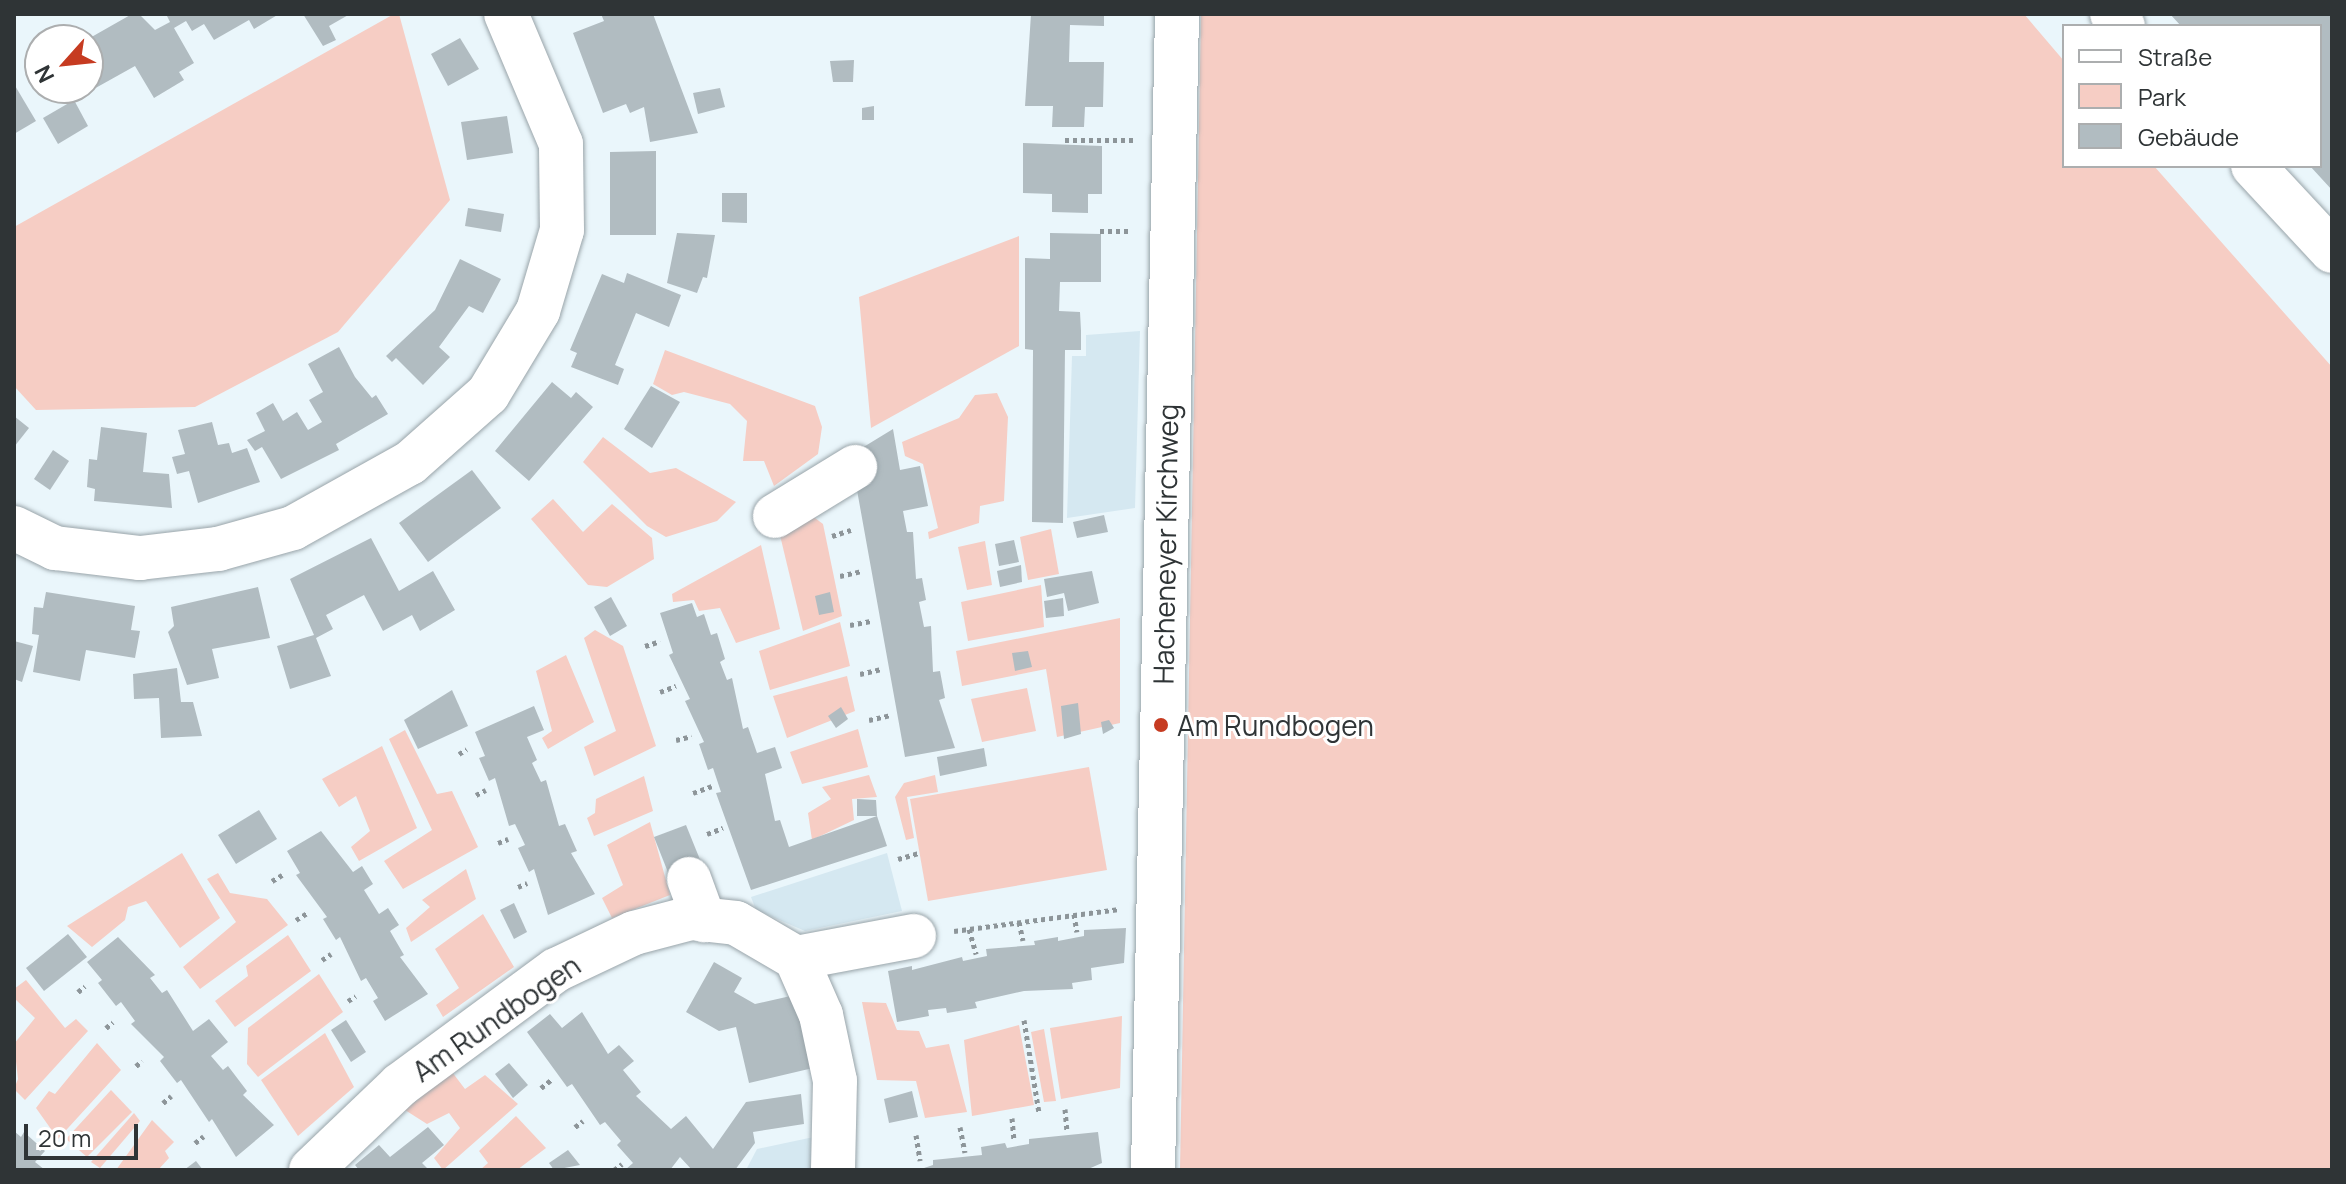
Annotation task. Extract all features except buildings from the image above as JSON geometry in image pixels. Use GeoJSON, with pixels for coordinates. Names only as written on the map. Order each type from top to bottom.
{"type":"FeatureCollection","features":[{"type":"Feature","properties":{"kind":"street"},"geometry":{"type":"LineString","coordinates":[[14,528],[55,548],[140,558],[218,549],[293,528],[410,463],[488,394],[538,311],[562,230],[561,144],[506,14]]}},
{"type":"Feature","properties":{"kind":"street","name":"Hacheneyer Kirchweg"},"geometry":{"type":"LineString","coordinates":[[1153,1170],[1177,14]]}},
{"type":"Feature","properties":{"kind":"street"},"geometry":{"type":"LineString","coordinates":[[2255,168],[2332,251]]}},
{"type":"Feature","properties":{"kind":"street"},"geometry":{"type":"LineString","coordinates":[[775,516],[855,467]]}},
{"type":"Feature","properties":{"kind":"street"},"geometry":{"type":"LineString","coordinates":[[689,879],[704,920]]}},
{"type":"Feature","properties":{"kind":"street","name":"Am Rundbogen"},"geometry":{"type":"LineString","coordinates":[[311,1170],[400,1085],[556,970],[634,933],[704,920],[736,923],[796,958]]}},
{"type":"Feature","properties":{"kind":"street"},"geometry":{"type":"LineString","coordinates":[[833,1170],[835,1081],[821,1015],[796,958],[914,936]]}},
{"type":"Feature","properties":{"kind":"path"},"geometry":{"type":"LineString","coordinates":[[1065,140],[1148,141]]}},
{"type":"Feature","properties":{"kind":"path"},"geometry":{"type":"LineString","coordinates":[[1100,231],[1147,230]]}},
{"type":"Feature","properties":{"kind":"path"},"geometry":{"type":"LineString","coordinates":[[832,536],[851,530]]}},
{"type":"Feature","properties":{"kind":"path"},"geometry":{"type":"LineString","coordinates":[[840,576],[862,571]]}},
{"type":"Feature","properties":{"kind":"path"},"geometry":{"type":"LineString","coordinates":[[850,625],[871,621]]}},
{"type":"Feature","properties":{"kind":"path"},"geometry":{"type":"LineString","coordinates":[[645,646],[660,641]]}},
{"type":"Feature","properties":{"kind":"path"},"geometry":{"type":"LineString","coordinates":[[860,674],[881,669]]}},
{"type":"Feature","properties":{"kind":"path"},"geometry":{"type":"LineString","coordinates":[[660,692],[676,686]]}},
{"type":"Feature","properties":{"kind":"path"},"geometry":{"type":"LineString","coordinates":[[869,720],[891,715]]}},
{"type":"Feature","properties":{"kind":"path"},"geometry":{"type":"LineString","coordinates":[[676,740],[692,736]]}},
{"type":"Feature","properties":{"kind":"path"},"geometry":{"type":"LineString","coordinates":[[459,754],[467,749]]}},
{"type":"Feature","properties":{"kind":"path"},"geometry":{"type":"LineString","coordinates":[[693,793],[712,786]]}},
{"type":"Feature","properties":{"kind":"path"},"geometry":{"type":"LineString","coordinates":[[476,795],[486,790]]}},
{"type":"Feature","properties":{"kind":"path"},"geometry":{"type":"LineString","coordinates":[[707,834],[723,828]]}},
{"type":"Feature","properties":{"kind":"path"},"geometry":{"type":"LineString","coordinates":[[498,843],[508,839]]}},
{"type":"Feature","properties":{"kind":"path"},"geometry":{"type":"LineString","coordinates":[[898,859],[919,853]]}},
{"type":"Feature","properties":{"kind":"path"},"geometry":{"type":"LineString","coordinates":[[272,881],[282,875]]}},
{"type":"Feature","properties":{"kind":"path"},"geometry":{"type":"LineString","coordinates":[[518,887],[527,883]]}},
{"type":"Feature","properties":{"kind":"path"},"geometry":{"type":"LineString","coordinates":[[914,936],[1074,914],[1131,910]]}},
{"type":"Feature","properties":{"kind":"path"},"geometry":{"type":"LineString","coordinates":[[296,920],[307,913]]}},
{"type":"Feature","properties":{"kind":"path"},"geometry":{"type":"LineString","coordinates":[[1074,914],[1077,932]]}},
{"type":"Feature","properties":{"kind":"path"},"geometry":{"type":"LineString","coordinates":[[1019,922],[1023,941]]}},
{"type":"Feature","properties":{"kind":"path"},"geometry":{"type":"LineString","coordinates":[[969,929],[976,954]]}},
{"type":"Feature","properties":{"kind":"path"},"geometry":{"type":"LineString","coordinates":[[322,960],[331,954]]}},
{"type":"Feature","properties":{"kind":"path"},"geometry":{"type":"LineString","coordinates":[[78,992],[85,986]]}},
{"type":"Feature","properties":{"kind":"path"},"geometry":{"type":"LineString","coordinates":[[348,1001],[356,996]]}},
{"type":"Feature","properties":{"kind":"path"},"geometry":{"type":"LineString","coordinates":[[1024,1020],[1039,1113]]}},
{"type":"Feature","properties":{"kind":"path"},"geometry":{"type":"LineString","coordinates":[[106,1028],[113,1022]]}},
{"type":"Feature","properties":{"kind":"path"},"geometry":{"type":"LineString","coordinates":[[136,1066],[142,1061]]}},
{"type":"Feature","properties":{"kind":"path"},"geometry":{"type":"LineString","coordinates":[[541,1088],[551,1080]]}},
{"type":"Feature","properties":{"kind":"path"},"geometry":{"type":"LineString","coordinates":[[163,1103],[171,1096]]}},
{"type":"Feature","properties":{"kind":"path"},"geometry":{"type":"LineString","coordinates":[[1065,1109],[1067,1130]]}},
{"type":"Feature","properties":{"kind":"path"},"geometry":{"type":"LineString","coordinates":[[1012,1118],[1014,1139]]}},
{"type":"Feature","properties":{"kind":"path"},"geometry":{"type":"LineString","coordinates":[[575,1127],[583,1121]]}},
{"type":"Feature","properties":{"kind":"path"},"geometry":{"type":"LineString","coordinates":[[960,1127],[965,1153]]}},
{"type":"Feature","properties":{"kind":"path"},"geometry":{"type":"LineString","coordinates":[[916,1135],[920,1161]]}},
{"type":"Feature","properties":{"kind":"path"},"geometry":{"type":"LineString","coordinates":[[195,1143],[204,1136]]}},
{"type":"Feature","properties":{"kind":"path"},"geometry":{"type":"LineString","coordinates":[[614,1170],[622,1164]]}},
{"type":"Feature","properties":{"kind":"shaded area"},"geometry":{"type":"Polygon","coordinates":[[[1140,331],[1135,508],[1067,518],[1072,356],[1086,356],[1086,335],[1140,331]]]}},
{"type":"Feature","properties":{"kind":"shaded area"},"geometry":{"type":"Polygon","coordinates":[[[887,853],[902,911],[805,931],[756,910],[751,897],[887,853]]]}},
{"type":"Feature","properties":{"kind":"shaded area"},"geometry":{"type":"Polygon","coordinates":[[[823,1135],[818,1170],[746,1170],[757,1149],[823,1135]]]}},
{"type":"Feature","properties":{"kind":"green space"},"geometry":{"type":"Polygon","coordinates":[[[394,14],[399,14],[450,200],[338,332],[195,407],[36,410],[14,386],[14,227],[394,14]]]}},
{"type":"Feature","properties":{"kind":"green space"},"geometry":{"type":"Polygon","coordinates":[[[1201,14],[2024,14],[2062,59],[2062,168],[2156,168],[2332,367],[2332,1170],[1180,1170],[1201,14]]]}},
{"type":"Feature","properties":{"kind":"green space"},"geometry":{"type":"Polygon","coordinates":[[[1019,236],[1019,346],[871,428],[859,297],[1019,236]]]}},
{"type":"Feature","properties":{"kind":"green space"},"geometry":{"type":"Polygon","coordinates":[[[665,350],[815,406],[822,427],[818,454],[774,486],[764,461],[743,461],[747,421],[730,404],[684,392],[672,395],[653,384],[665,350]]]}},
{"type":"Feature","properties":{"kind":"green space"},"geometry":{"type":"Polygon","coordinates":[[[997,393],[1008,417],[1004,501],[980,506],[979,523],[929,539],[928,532],[938,528],[923,464],[905,456],[902,442],[959,418],[975,395],[997,393]]]}},
{"type":"Feature","properties":{"kind":"green space"},"geometry":{"type":"Polygon","coordinates":[[[603,437],[650,473],[676,468],[736,502],[717,521],[666,537],[647,526],[583,462],[603,437]]]}},
{"type":"Feature","properties":{"kind":"green space"},"geometry":{"type":"Polygon","coordinates":[[[553,499],[583,532],[612,504],[652,538],[654,559],[607,587],[588,585],[531,519],[553,499]]]}},
{"type":"Feature","properties":{"kind":"green space"},"geometry":{"type":"Polygon","coordinates":[[[803,509],[823,524],[842,616],[803,631],[778,527],[803,509]]]}},
{"type":"Feature","properties":{"kind":"green space"},"geometry":{"type":"Polygon","coordinates":[[[1051,529],[1059,574],[1028,580],[1020,537],[1051,529]]]}},
{"type":"Feature","properties":{"kind":"green space"},"geometry":{"type":"Polygon","coordinates":[[[985,541],[992,585],[967,590],[958,547],[985,541]]]}},
{"type":"Feature","properties":{"kind":"green space"},"geometry":{"type":"Polygon","coordinates":[[[761,545],[780,629],[736,643],[720,608],[699,611],[694,600],[673,602],[672,594],[761,545]]]}},
{"type":"Feature","properties":{"kind":"green space"},"geometry":{"type":"Polygon","coordinates":[[[1041,585],[1044,627],[968,641],[961,602],[1041,585]]]}},
{"type":"Feature","properties":{"kind":"green space"},"geometry":{"type":"Polygon","coordinates":[[[1120,618],[1120,723],[1057,737],[1046,669],[962,686],[956,651],[1120,618]]]}},
{"type":"Feature","properties":{"kind":"green space"},"geometry":{"type":"Polygon","coordinates":[[[840,622],[850,666],[770,690],[759,651],[840,622]]]}},
{"type":"Feature","properties":{"kind":"green space"},"geometry":{"type":"Polygon","coordinates":[[[595,630],[623,646],[656,746],[594,776],[584,747],[616,731],[584,638],[595,630]]]}},
{"type":"Feature","properties":{"kind":"green space"},"geometry":{"type":"Polygon","coordinates":[[[566,655],[594,722],[548,749],[542,738],[552,731],[536,671],[566,655]]]}},
{"type":"Feature","properties":{"kind":"green space"},"geometry":{"type":"Polygon","coordinates":[[[847,676],[855,711],[787,738],[773,696],[847,676]]]}},
{"type":"Feature","properties":{"kind":"green space"},"geometry":{"type":"Polygon","coordinates":[[[1027,688],[1036,731],[982,742],[971,699],[1027,688]]]}},
{"type":"Feature","properties":{"kind":"green space"},"geometry":{"type":"Polygon","coordinates":[[[858,729],[868,767],[802,784],[790,752],[858,729]]]}},
{"type":"Feature","properties":{"kind":"green space"},"geometry":{"type":"Polygon","coordinates":[[[405,730],[437,794],[452,791],[478,847],[403,889],[384,861],[432,830],[389,739],[405,730]]]}},
{"type":"Feature","properties":{"kind":"green space"},"geometry":{"type":"Polygon","coordinates":[[[382,746],[417,828],[359,861],[351,847],[370,831],[356,796],[339,807],[322,779],[382,746]]]}},
{"type":"Feature","properties":{"kind":"green space"},"geometry":{"type":"Polygon","coordinates":[[[1089,767],[1107,870],[928,901],[910,799],[1089,767]]]}},
{"type":"Feature","properties":{"kind":"green space"},"geometry":{"type":"Polygon","coordinates":[[[869,775],[877,797],[852,799],[854,820],[812,840],[808,813],[831,799],[822,787],[869,775]]]}},
{"type":"Feature","properties":{"kind":"green space"},"geometry":{"type":"Polygon","coordinates":[[[935,775],[938,792],[907,797],[914,838],[906,840],[895,797],[904,783],[935,775]]]}},
{"type":"Feature","properties":{"kind":"green space"},"geometry":{"type":"Polygon","coordinates":[[[644,776],[653,811],[594,836],[587,818],[595,813],[596,799],[644,776]]]}},
{"type":"Feature","properties":{"kind":"green space"},"geometry":{"type":"Polygon","coordinates":[[[650,822],[670,895],[612,918],[602,898],[623,885],[607,845],[650,822]]]}},
{"type":"Feature","properties":{"kind":"green space"},"geometry":{"type":"Polygon","coordinates":[[[182,853],[220,918],[180,948],[146,901],[128,907],[125,920],[92,947],[67,926],[182,853]]]}},
{"type":"Feature","properties":{"kind":"green space"},"geometry":{"type":"Polygon","coordinates":[[[466,869],[476,899],[411,942],[406,928],[430,907],[422,900],[466,869]]]}},
{"type":"Feature","properties":{"kind":"green space"},"geometry":{"type":"Polygon","coordinates":[[[218,873],[230,893],[267,899],[288,925],[200,989],[183,967],[236,922],[207,879],[218,873]]]}},
{"type":"Feature","properties":{"kind":"green space"},"geometry":{"type":"Polygon","coordinates":[[[483,914],[514,967],[443,1017],[436,1005],[459,988],[435,949],[483,914]]]}},
{"type":"Feature","properties":{"kind":"green space"},"geometry":{"type":"Polygon","coordinates":[[[288,935],[311,971],[235,1027],[215,1001],[248,976],[246,966],[288,935]]]}},
{"type":"Feature","properties":{"kind":"green space"},"geometry":{"type":"Polygon","coordinates":[[[319,974],[343,1012],[258,1077],[247,1064],[248,1028],[319,974]]]}},
{"type":"Feature","properties":{"kind":"green space"},"geometry":{"type":"Polygon","coordinates":[[[26,980],[65,1028],[76,1019],[88,1031],[25,1100],[14,1089],[18,1079],[14,1044],[35,1018],[14,998],[14,989],[26,980]]]}},
{"type":"Feature","properties":{"kind":"green space"},"geometry":{"type":"Polygon","coordinates":[[[862,1002],[886,1003],[897,1030],[919,1031],[926,1048],[949,1044],[967,1112],[925,1118],[916,1081],[877,1080],[862,1002]]]}},
{"type":"Feature","properties":{"kind":"green space"},"geometry":{"type":"Polygon","coordinates":[[[1122,1016],[1120,1088],[1061,1099],[1050,1028],[1122,1016]]]}},
{"type":"Feature","properties":{"kind":"green space"},"geometry":{"type":"Polygon","coordinates":[[[1019,1025],[1034,1105],[972,1116],[964,1040],[1019,1025]]]}},
{"type":"Feature","properties":{"kind":"green space"},"geometry":{"type":"Polygon","coordinates":[[[1044,1029],[1056,1101],[1044,1102],[1031,1032],[1044,1029]]]}},
{"type":"Feature","properties":{"kind":"green space"},"geometry":{"type":"Polygon","coordinates":[[[325,1033],[354,1087],[298,1136],[261,1080],[325,1033]]]}},
{"type":"Feature","properties":{"kind":"green space"},"geometry":{"type":"Polygon","coordinates":[[[97,1043],[121,1070],[58,1139],[36,1108],[49,1091],[55,1094],[97,1043]]]}},
{"type":"Feature","properties":{"kind":"green space"},"geometry":{"type":"Polygon","coordinates":[[[452,1072],[465,1089],[485,1075],[518,1104],[443,1170],[434,1158],[460,1128],[449,1113],[427,1124],[405,1110],[452,1072]]]}},
{"type":"Feature","properties":{"kind":"green space"},"geometry":{"type":"Polygon","coordinates":[[[111,1090],[132,1112],[87,1157],[66,1139],[111,1090]]]}},
{"type":"Feature","properties":{"kind":"green space"},"geometry":{"type":"Polygon","coordinates":[[[134,1113],[140,1121],[100,1168],[91,1162],[134,1113]]]}},
{"type":"Feature","properties":{"kind":"green space"},"geometry":{"type":"Polygon","coordinates":[[[516,1116],[546,1148],[517,1170],[480,1170],[488,1163],[479,1151],[516,1116]]]}},
{"type":"Feature","properties":{"kind":"green space"},"geometry":{"type":"Polygon","coordinates":[[[152,1120],[174,1142],[165,1151],[169,1158],[158,1170],[116,1170],[152,1120]]]}},
{"type":"Feature","properties":{"kind":"place","name":"Am Rundbogen"},"geometry":{"type":"Point","coordinates":[1161,725]}}]}
